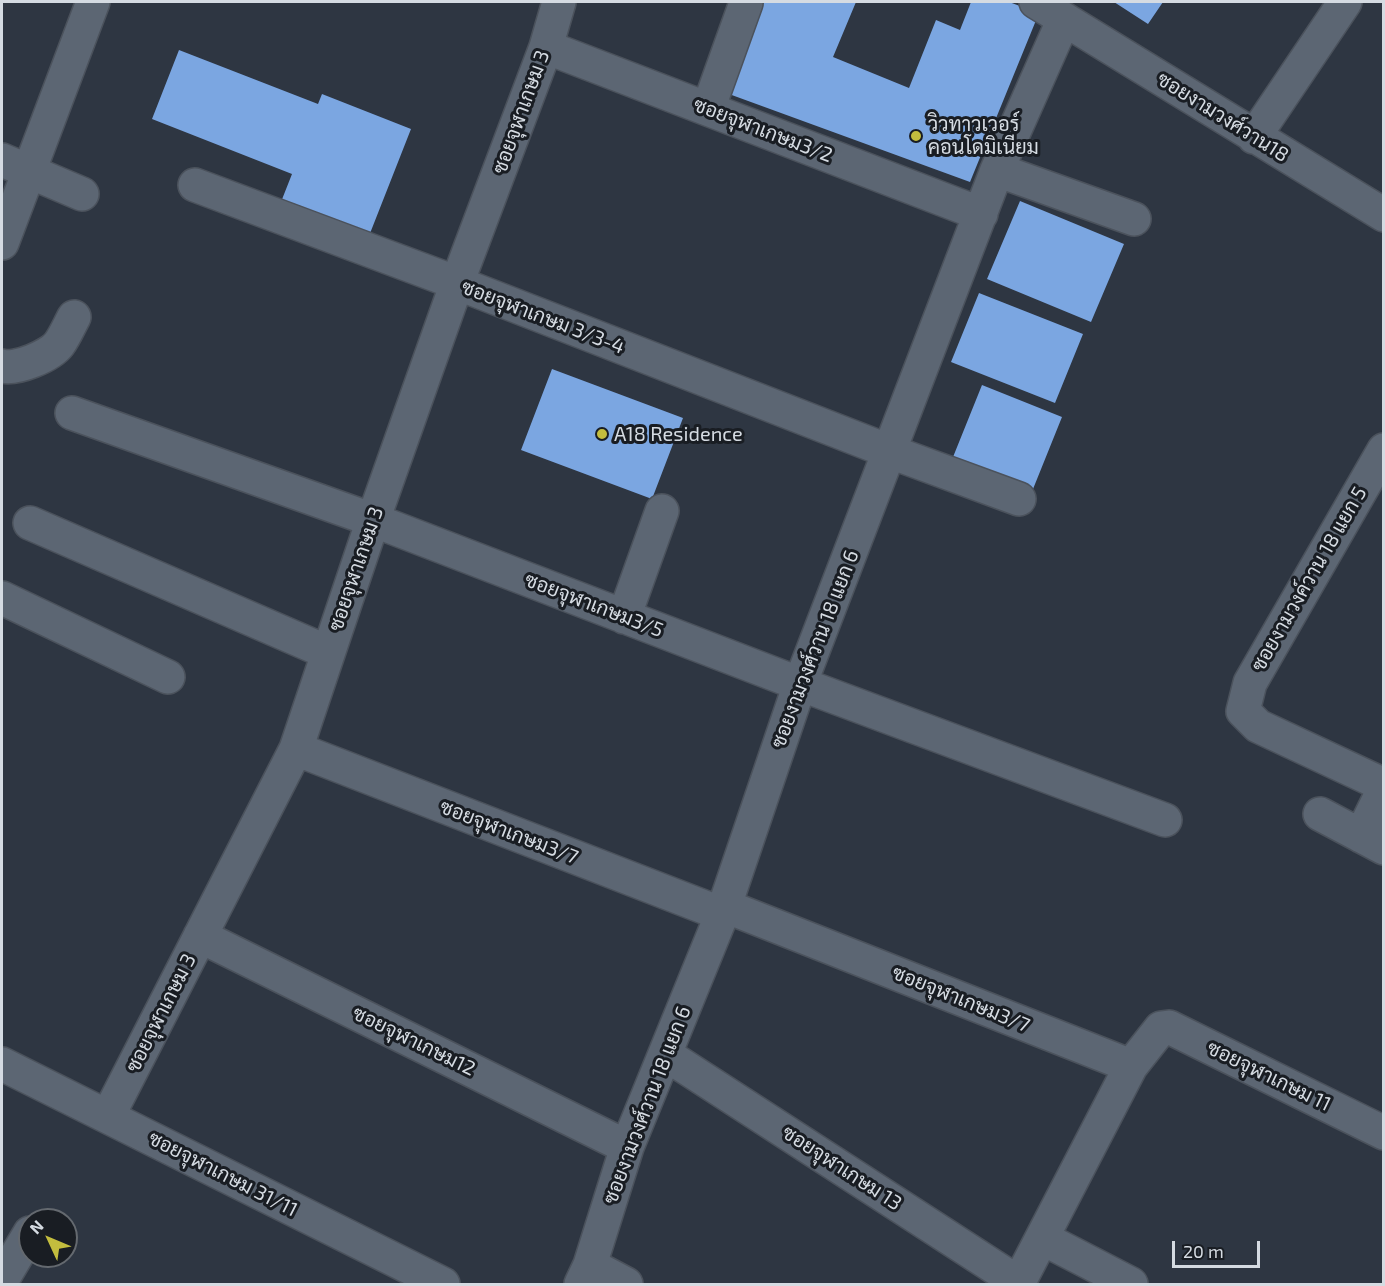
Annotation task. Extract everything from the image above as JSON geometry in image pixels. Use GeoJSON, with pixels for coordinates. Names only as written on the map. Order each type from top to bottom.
{"type":"FeatureCollection","features":[{"type":"Feature","properties":{"kind":"street"},"geometry":{"type":"LineString","coordinates":[[2,243],[16,166],[93,2]]}},
{"type":"Feature","properties":{"kind":"street","name":"ซอยงามวงศ์วาน18"},"geometry":{"type":"LineString","coordinates":[[1036,2],[1383,215]]}},
{"type":"Feature","properties":{"kind":"street"},"geometry":{"type":"LineString","coordinates":[[1254,137],[1345,2]]}},
{"type":"Feature","properties":{"kind":"street","name":"ซอยจุฬาเกษม 3"},"geometry":{"type":"LineString","coordinates":[[108,1116],[296,749],[327,652],[457,283],[546,47],[553,3]]}},
{"type":"Feature","properties":{"kind":"street"},"geometry":{"type":"LineString","coordinates":[[708,109],[746,3]]}},
{"type":"Feature","properties":{"kind":"street","name":"ซอยงามวงศ์วาน 18 แยก 6"},"geometry":{"type":"LineString","coordinates":[[585,1275],[627,1147],[723,910],[800,684],[891,452],[997,170],[1064,19]]}},
{"type":"Feature","properties":{"kind":"street","name":"ซอยจุฬาเกษม3/2"},"geometry":{"type":"LineString","coordinates":[[546,47],[981,214]]}},
{"type":"Feature","properties":{"kind":"street"},"geometry":{"type":"LineString","coordinates":[[16,166],[82,194]]}},
{"type":"Feature","properties":{"kind":"street"},"geometry":{"type":"LineString","coordinates":[[997,170],[1134,219]]}},
{"type":"Feature","properties":{"kind":"street","name":"ซอยจุฬาเกษม 3/3-4"},"geometry":{"type":"LineString","coordinates":[[195,185],[1019,499]]}},
{"type":"Feature","properties":{"kind":"street"},"geometry":{"type":"LineString","coordinates":[[2,366],[6,368],[23,365],[58,346],[74,317]]}},
{"type":"Feature","properties":{"kind":"street","name":"ซอยจุฬาเกษม3/5"},"geometry":{"type":"LineString","coordinates":[[72,412],[373,520],[800,684],[1165,820]]}},
{"type":"Feature","properties":{"kind":"street","name":"ซอยงามวงค์วาน 18 แยก 5"},"geometry":{"type":"LineString","coordinates":[[1383,450],[1250,683],[1243,711],[1258,726],[1383,787]]}},
{"type":"Feature","properties":{"kind":"street"},"geometry":{"type":"LineString","coordinates":[[624,617],[662,511]]}},
{"type":"Feature","properties":{"kind":"street"},"geometry":{"type":"LineString","coordinates":[[30,523],[327,652]]}},
{"type":"Feature","properties":{"kind":"street"},"geometry":{"type":"LineString","coordinates":[[2,598],[168,677]]}},
{"type":"Feature","properties":{"kind":"street","name":"ซอยจุฬาเกษม3/7"},"geometry":{"type":"LineString","coordinates":[[296,749],[1131,1066]]}},
{"type":"Feature","properties":{"kind":"street"},"geometry":{"type":"LineString","coordinates":[[1320,814],[1372,842],[1383,787]]}},
{"type":"Feature","properties":{"kind":"street","name":"ซอยจุฬาเกษม12"},"geometry":{"type":"LineString","coordinates":[[200,936],[627,1147]]}},
{"type":"Feature","properties":{"kind":"street","name":"ซอยจุฬาเกษม 11"},"geometry":{"type":"LineString","coordinates":[[1131,1066],[1154,1034],[1161,1028],[1169,1027],[1383,1133]]}},
{"type":"Feature","properties":{"kind":"street","name":"ซอยจุฬาเกษม 13"},"geometry":{"type":"LineString","coordinates":[[665,1054],[1019,1284]]}},
{"type":"Feature","properties":{"kind":"street","name":"ซอยจุฬาเกษม 31/11"},"geometry":{"type":"LineString","coordinates":[[2,1064],[443,1284]]}},
{"type":"Feature","properties":{"kind":"street"},"geometry":{"type":"LineString","coordinates":[[1019,1284],[1131,1066]]}},
{"type":"Feature","properties":{"kind":"street"},"geometry":{"type":"LineString","coordinates":[[1042,1238],[1131,1284]]}},
{"type":"Feature","properties":{"kind":"street"},"geometry":{"type":"LineString","coordinates":[[2,1280],[18,1253]]}},
{"type":"Feature","properties":{"kind":"street"},"geometry":{"type":"LineString","coordinates":[[585,1275],[626,1284]]}},
{"type":"Feature","properties":{"kind":"building","name":"วิวทาวเวอร์ คอนโดมิเนียม"},"geometry":{"type":"Polygon","coordinates":[[[753,2],[856,2],[833,57],[909,88],[936,20],[960,30],[971,2],[1009,2],[1039,13],[970,182],[718,90],[753,2]]]}},
{"type":"Feature","properties":{"kind":"building"},"geometry":{"type":"Polygon","coordinates":[[[1114,2],[1163,2],[1148,24],[1114,2]]]}},
{"type":"Feature","properties":{"kind":"building"},"geometry":{"type":"Polygon","coordinates":[[[179,50],[318,104],[322,94],[411,129],[367,241],[279,207],[292,174],[152,119],[179,50]]]}},
{"type":"Feature","properties":{"kind":"building"},"geometry":{"type":"Polygon","coordinates":[[[1020,201],[1124,244],[1091,322],[987,279],[1020,201]]]}},
{"type":"Feature","properties":{"kind":"building"},"geometry":{"type":"Polygon","coordinates":[[[979,293],[1083,334],[1055,403],[951,362],[979,293]]]}},
{"type":"Feature","properties":{"kind":"building","name":"A18 Residence"},"geometry":{"type":"Polygon","coordinates":[[[552,369],[683,418],[652,499],[521,450],[552,369]]]}},
{"type":"Feature","properties":{"kind":"building"},"geometry":{"type":"Polygon","coordinates":[[[982,385],[1062,417],[1029,499],[949,467],[982,385]]]}},
{"type":"Feature","properties":{"kind":"place","name":"วิวทาวเวอร์ คอนโดมิเนียม"},"geometry":{"type":"Point","coordinates":[916,136]}},
{"type":"Feature","properties":{"kind":"place","name":"A18 Residence"},"geometry":{"type":"Point","coordinates":[602,434]}}]}
